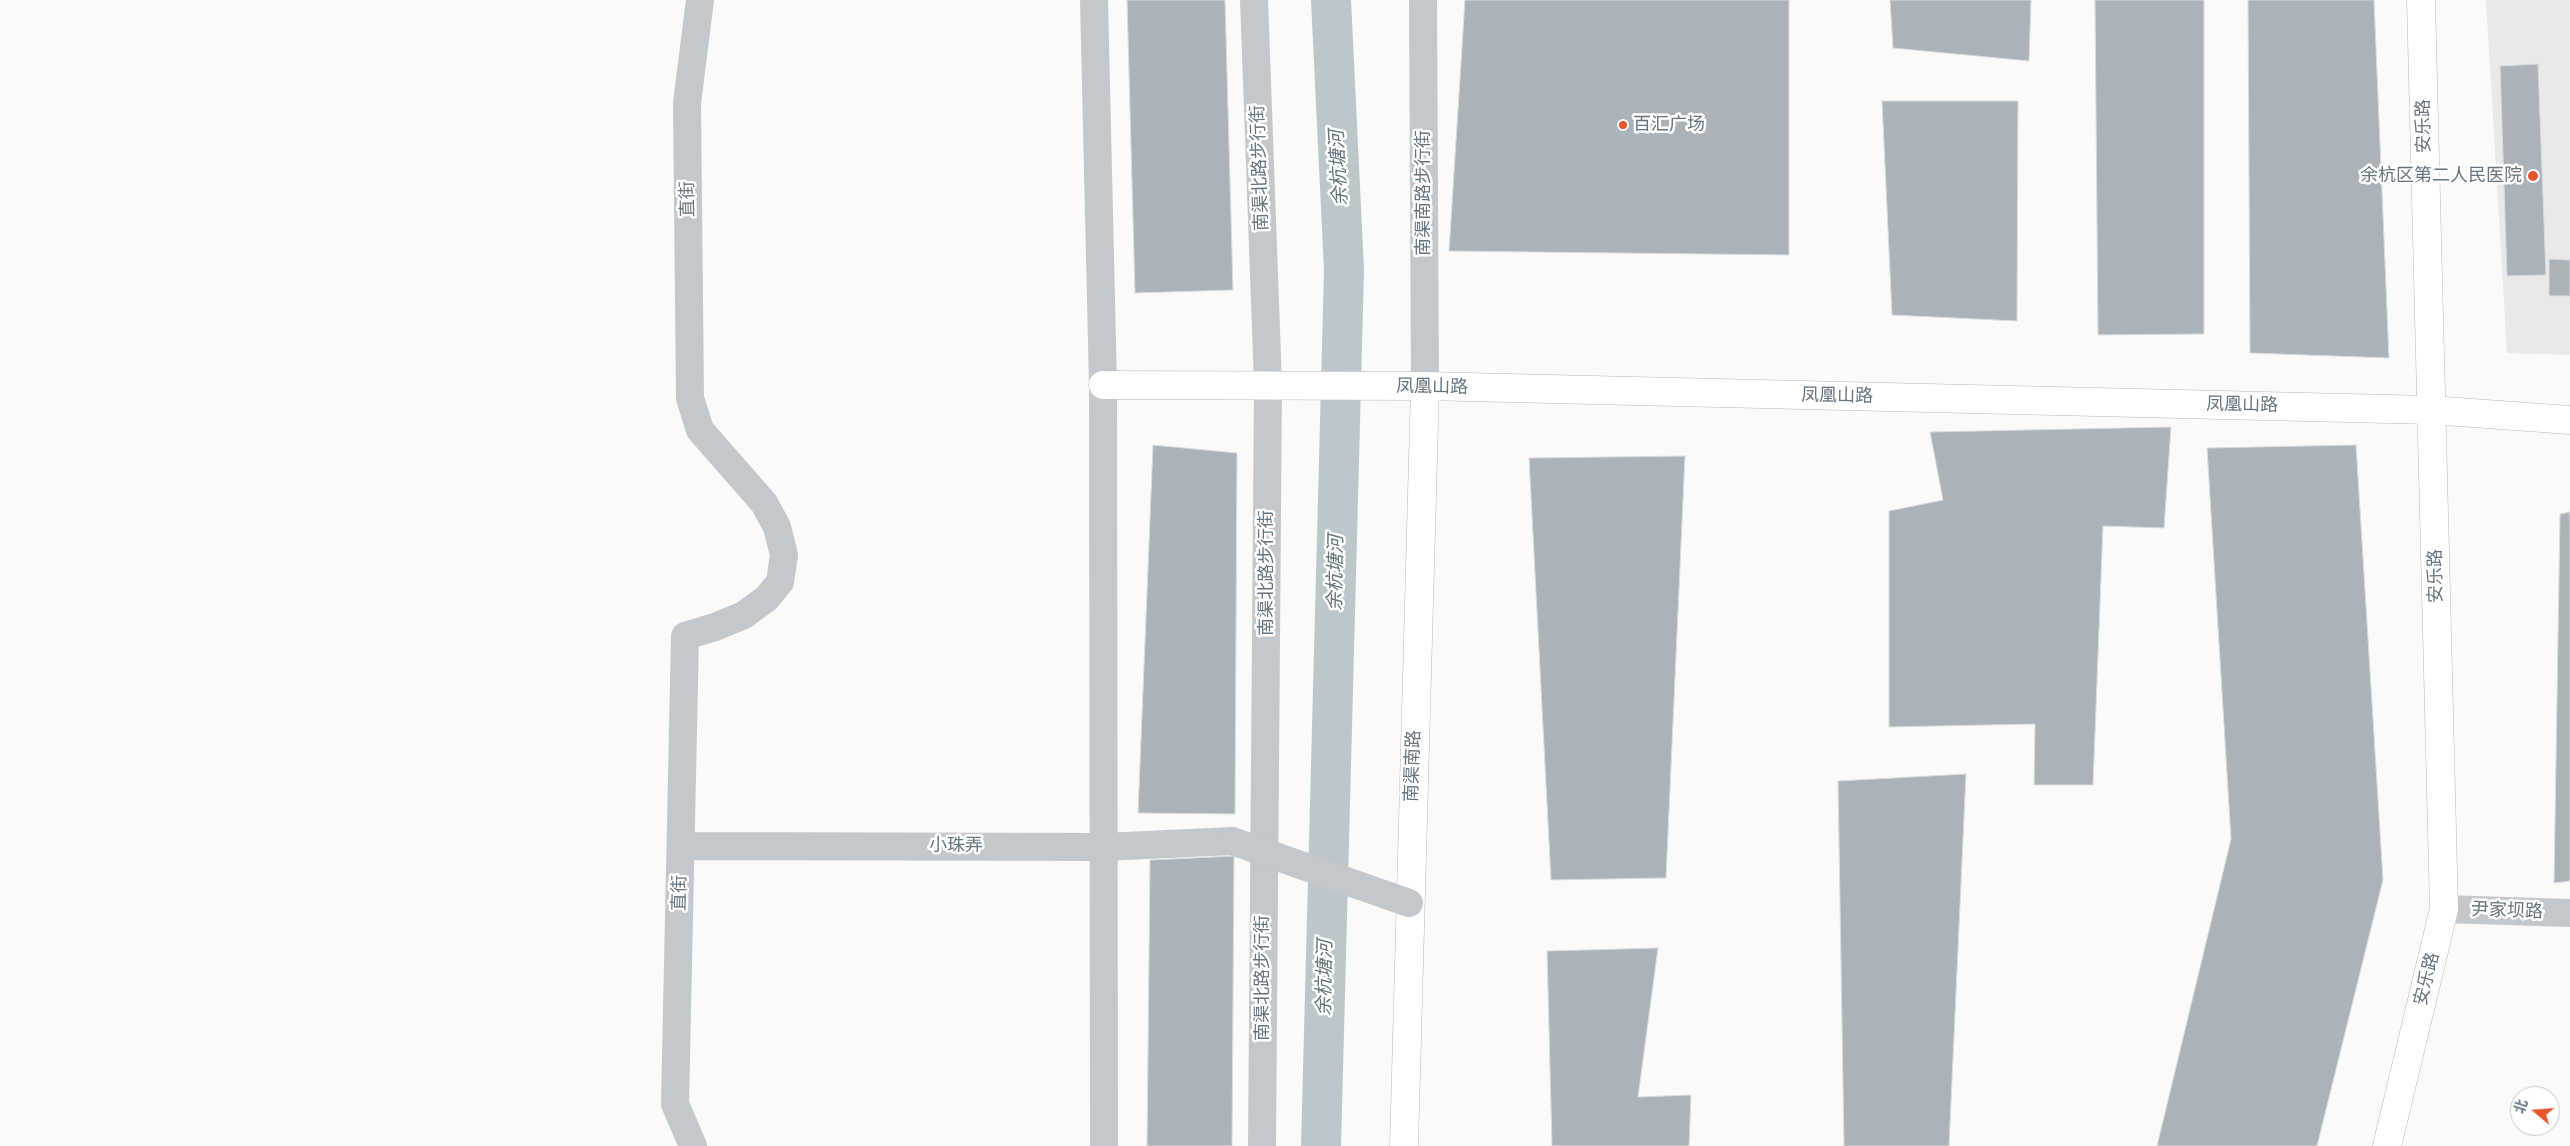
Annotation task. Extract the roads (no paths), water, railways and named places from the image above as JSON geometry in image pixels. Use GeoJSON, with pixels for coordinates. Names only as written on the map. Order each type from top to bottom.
{"type":"FeatureCollection","features":[{"type":"Feature","properties":{"kind":"street","name":"直街"},"geometry":{"type":"LineString","coordinates":[[693,1146],[675,1104],[685,636],[716,627],[744,615],[767,598],[780,582],[784,555],[778,527],[764,503],[700,430],[690,398],[687,103],[700,0]]}},
{"type":"Feature","properties":{"kind":"street"},"geometry":{"type":"LineString","coordinates":[[1094,0],[1103,384],[1104,1146]]}},
{"type":"Feature","properties":{"kind":"street","name":"南渠北路步行街"},"geometry":{"type":"LineString","coordinates":[[1254,0],[1268,384],[1262,1146]]}},
{"type":"Feature","properties":{"kind":"street","name":"南渠南路步行街"},"geometry":{"type":"LineString","coordinates":[[1423,0],[1425,386]]}},
{"type":"Feature","properties":{"kind":"street","name":"安乐路"},"geometry":{"type":"LineString","coordinates":[[2387,1146],[2444,909],[2421,0]]}},
{"type":"Feature","properties":{"kind":"street","name":"凤凰山路"},"geometry":{"type":"LineString","coordinates":[[1103,384],[1425,386],[2432,410],[2570,420]]}},
{"type":"Feature","properties":{"kind":"street","name":"南渠南路"},"geometry":{"type":"LineString","coordinates":[[1404,1146],[1409,903],[1425,386]]}},
{"type":"Feature","properties":{"kind":"street","name":"小珠弄"},"geometry":{"type":"LineString","coordinates":[[680,846],[1104,847],[1232,841],[1409,903]]}},
{"type":"Feature","properties":{"kind":"street","name":"尹家坝路"},"geometry":{"type":"LineString","coordinates":[[2444,909],[2570,913]]}},
{"type":"Feature","properties":{"kind":"waterway","name":"余杭塘河"},"geometry":{"type":"LineString","coordinates":[[1321,1146],[1344,270],[1331,0]]}},
{"type":"Feature","properties":{"kind":"place","name":"百汇广场"},"geometry":{"type":"Point","coordinates":[1623,125]}},
{"type":"Feature","properties":{"kind":"place","name":"余杭区第二人民医院"},"geometry":{"type":"Point","coordinates":[2533,176]}}]}
